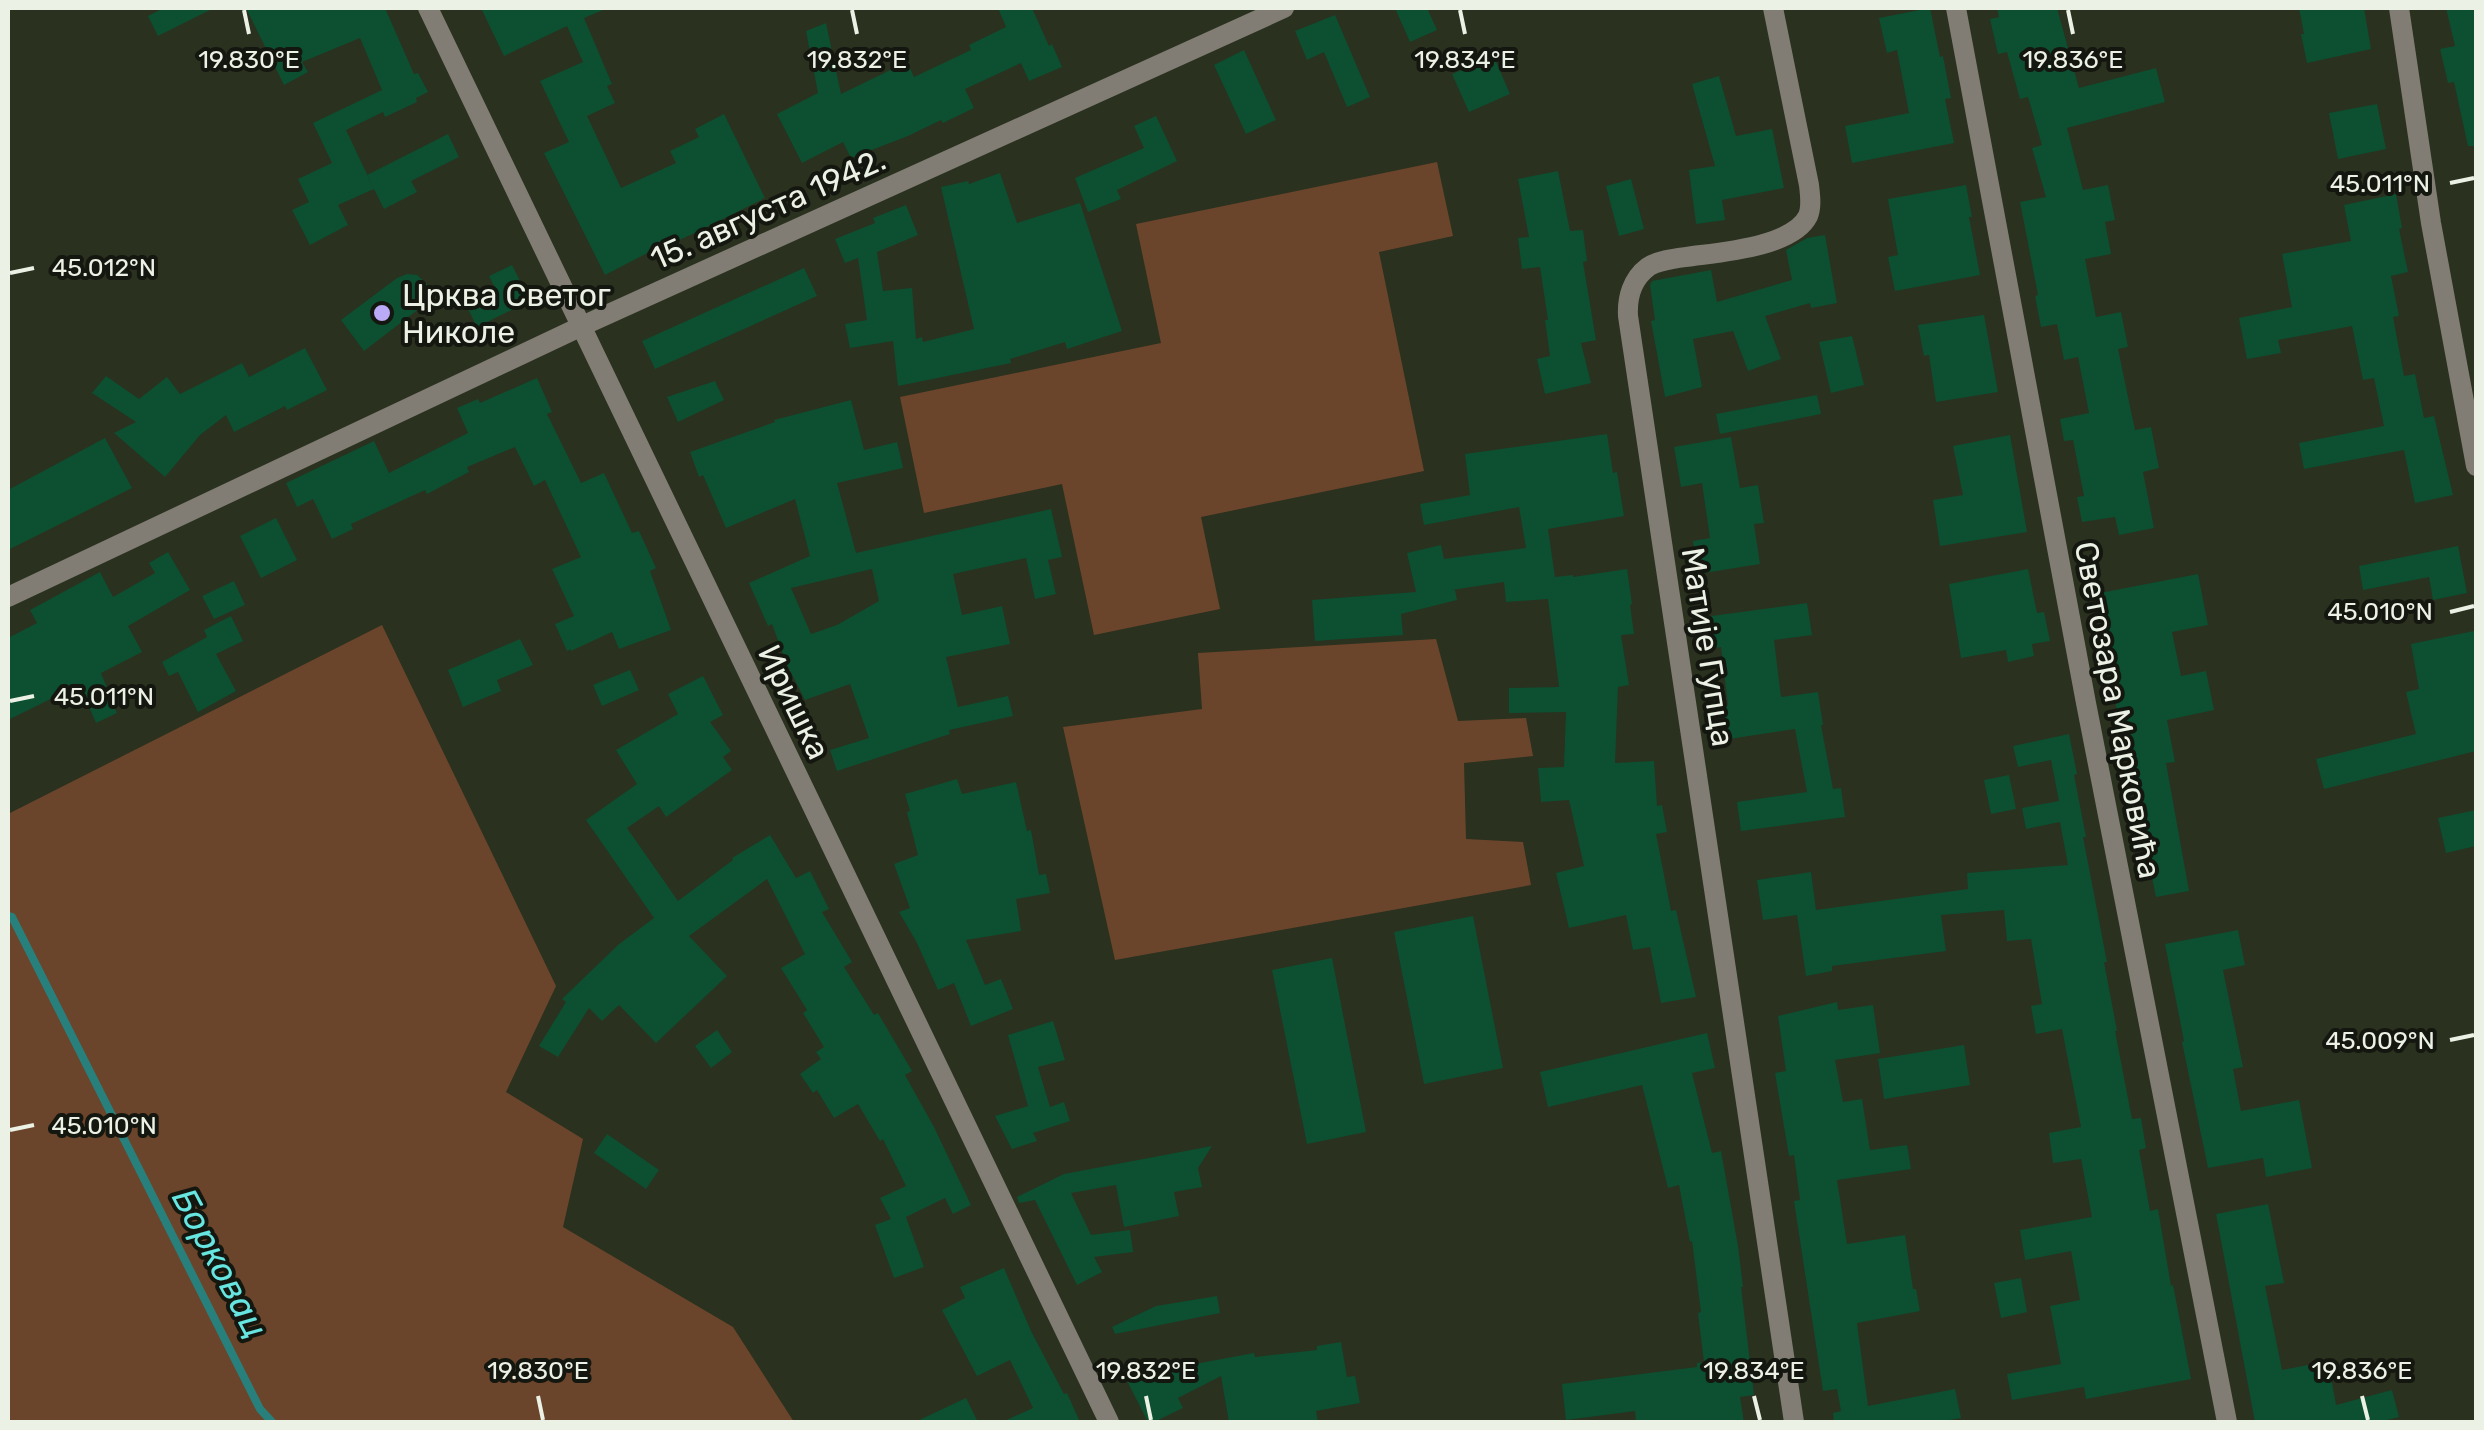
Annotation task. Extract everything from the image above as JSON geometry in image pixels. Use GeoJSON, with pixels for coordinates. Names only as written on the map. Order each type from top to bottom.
{"type":"FeatureCollection","features":[{"type":"Feature","properties":{"kind":"street","name":"Иришка"},"geometry":{"type":"LineString","coordinates":[[428,8],[1108,1422]]}},
{"type":"Feature","properties":{"kind":"street","name":"15. августа 1942."},"geometry":{"type":"LineString","coordinates":[[8,597],[582,326],[1284,8]]}},
{"type":"Feature","properties":{"kind":"street","name":"Матије Гупца"},"geometry":{"type":"LineString","coordinates":[[1772,8],[1810,185],[1808,216],[1786,236],[1648,267],[1627,300],[1794,1422]]}},
{"type":"Feature","properties":{"kind":"street","name":"Светозара Марковића"},"geometry":{"type":"LineString","coordinates":[[1956,8],[2227,1422]]}},
{"type":"Feature","properties":{"kind":"street"},"geometry":{"type":"LineString","coordinates":[[2398,8],[2476,466]]}},
{"type":"Feature","properties":{"kind":"shaded area"},"geometry":{"type":"Polygon","coordinates":[[[1437,162],[1453,236],[1379,252],[1424,471],[1201,517],[1220,609],[1094,635],[1062,484],[924,513],[900,397],[1161,343],[1136,224],[1437,162]]]}},
{"type":"Feature","properties":{"kind":"shaded area"},"geometry":{"type":"Polygon","coordinates":[[[382,625],[556,986],[506,1092],[583,1139],[563,1227],[733,1327],[794,1422],[8,1422],[8,814],[382,625]]]}},
{"type":"Feature","properties":{"kind":"shaded area"},"geometry":{"type":"Polygon","coordinates":[[[1436,639],[1458,721],[1526,718],[1533,756],[1464,763],[1466,839],[1523,842],[1531,885],[1115,960],[1063,727],[1202,709],[1198,653],[1436,639]]]}},
{"type":"Feature","properties":{"kind":"building"},"geometry":{"type":"Polygon","coordinates":[[[164,8],[214,8],[158,36],[148,16],[164,8]]]}},
{"type":"Feature","properties":{"kind":"building"},"geometry":{"type":"Polygon","coordinates":[[[246,8],[385,8],[414,74],[418,73],[428,92],[416,98],[417,102],[385,117],[383,112],[346,130],[374,189],[338,205],[348,225],[310,245],[292,210],[309,202],[298,179],[332,163],[313,123],[382,90],[360,38],[302,62],[308,72],[284,85],[246,8]]]}},
{"type":"Feature","properties":{"kind":"building"},"geometry":{"type":"Polygon","coordinates":[[[481,8],[608,8],[584,18],[612,84],[607,86],[615,103],[587,116],[621,188],[676,163],[670,151],[699,137],[695,129],[724,114],[765,198],[605,275],[544,153],[569,142],[540,81],[583,62],[567,26],[504,56],[481,8]]]}},
{"type":"Feature","properties":{"kind":"building"},"geometry":{"type":"Polygon","coordinates":[[[998,8],[1032,8],[1062,67],[1029,81],[1021,63],[965,89],[974,108],[943,123],[941,120],[851,158],[843,142],[802,163],[777,114],[818,93],[806,31],[826,23],[841,94],[907,62],[914,77],[971,50],[969,45],[1006,27],[998,8]]]}},
{"type":"Feature","properties":{"kind":"building"},"geometry":{"type":"Polygon","coordinates":[[[1395,8],[1427,8],[1437,30],[1410,42],[1395,8]]]}},
{"type":"Feature","properties":{"kind":"building"},"geometry":{"type":"Polygon","coordinates":[[[1930,8],[1951,98],[1945,99],[1954,143],[1852,163],[1845,126],[1909,113],[1897,50],[1887,53],[1879,18],[1930,8]]]}},
{"type":"Feature","properties":{"kind":"building"},"geometry":{"type":"Polygon","coordinates":[[[1997,8],[2057,8],[2079,88],[2156,68],[2165,102],[2067,128],[2083,190],[2108,185],[2115,220],[2105,222],[2111,254],[2085,259],[2096,317],[2121,312],[2128,347],[2118,349],[2135,430],[2151,427],[2159,468],[2143,472],[2154,528],[2119,535],[2115,517],[2082,522],[2077,497],[2084,496],[2073,440],[2064,441],[2060,419],[2089,413],[2078,357],[2064,360],[2057,324],[2041,327],[2020,202],[2046,197],[2032,148],[2042,145],[2028,97],[2020,99],[2007,52],[1998,54],[1990,19],[1999,17],[1997,8]]]}},
{"type":"Feature","properties":{"kind":"building"},"geometry":{"type":"Polygon","coordinates":[[[2299,8],[2364,8],[2371,49],[2307,63],[2299,8]]]}},
{"type":"Feature","properties":{"kind":"building"},"geometry":{"type":"Polygon","coordinates":[[[2446,8],[2476,8],[2476,146],[2468,146],[2454,82],[2448,83],[2440,49],[2455,46],[2446,8]]]}},
{"type":"Feature","properties":{"kind":"building"},"geometry":{"type":"Polygon","coordinates":[[[1335,15],[1370,97],[1347,107],[1324,52],[1307,60],[1295,31],[1335,15]]]}},
{"type":"Feature","properties":{"kind":"building"},"geometry":{"type":"Polygon","coordinates":[[[1244,50],[1276,120],[1246,134],[1214,65],[1244,50]]]}},
{"type":"Feature","properties":{"kind":"building"},"geometry":{"type":"Polygon","coordinates":[[[1494,57],[1510,94],[1469,112],[1452,74],[1494,57]]]}},
{"type":"Feature","properties":{"kind":"building"},"geometry":{"type":"Polygon","coordinates":[[[1719,76],[1736,136],[1772,129],[1784,188],[1722,200],[1725,220],[1696,224],[1689,170],[1715,166],[1692,84],[1719,76]]]}},
{"type":"Feature","properties":{"kind":"building"},"geometry":{"type":"Polygon","coordinates":[[[2377,104],[2386,149],[2338,159],[2329,113],[2377,104]]]}},
{"type":"Feature","properties":{"kind":"building"},"geometry":{"type":"Polygon","coordinates":[[[1156,116],[1177,161],[1117,190],[1121,199],[1088,212],[1075,178],[1144,148],[1134,126],[1156,116]]]}},
{"type":"Feature","properties":{"kind":"building"},"geometry":{"type":"Polygon","coordinates":[[[448,134],[459,157],[411,181],[417,192],[384,209],[367,175],[448,134]]]}},
{"type":"Feature","properties":{"kind":"building"},"geometry":{"type":"Polygon","coordinates":[[[1558,171],[1570,231],[1583,230],[1587,261],[1583,262],[1596,340],[1581,343],[1591,383],[1545,394],[1537,359],[1550,356],[1548,320],[1540,267],[1522,269],[1518,238],[1529,237],[1518,179],[1558,171]]]}},
{"type":"Feature","properties":{"kind":"building"},"geometry":{"type":"Polygon","coordinates":[[[1000,173],[1017,223],[1080,203],[1122,331],[1067,349],[1065,342],[1010,359],[1011,363],[898,386],[893,341],[850,348],[845,324],[867,320],[858,258],[845,263],[835,239],[906,205],[918,235],[877,252],[883,291],[912,288],[916,339],[922,337],[923,342],[974,329],[941,187],[968,181],[969,184],[1000,173]]]}},
{"type":"Feature","properties":{"kind":"building"},"geometry":{"type":"Polygon","coordinates":[[[1631,179],[1644,229],[1619,236],[1606,186],[1631,179]]]}},
{"type":"Feature","properties":{"kind":"building"},"geometry":{"type":"Polygon","coordinates":[[[1966,185],[1980,275],[1895,291],[1888,257],[1898,255],[1888,199],[1966,185]]]}},
{"type":"Feature","properties":{"kind":"building"},"geometry":{"type":"Polygon","coordinates":[[[2396,194],[2408,272],[2391,276],[2399,316],[2393,317],[2404,376],[2415,374],[2424,418],[2434,416],[2453,495],[2415,503],[2404,450],[2304,469],[2299,443],[2384,426],[2374,378],[2363,380],[2352,326],[2278,340],[2281,353],[2247,359],[2239,318],[2292,307],[2282,254],[2351,241],[2344,205],[2396,194]]]}},
{"type":"Feature","properties":{"kind":"building"},"geometry":{"type":"Polygon","coordinates":[[[1825,235],[1837,303],[1811,308],[1810,303],[1765,316],[1781,359],[1748,371],[1733,331],[1693,339],[1702,387],[1665,397],[1651,321],[1655,320],[1652,281],[1711,270],[1717,302],[1792,280],[1786,250],[1807,238],[1825,235]]]}},
{"type":"Feature","properties":{"kind":"building"},"geometry":{"type":"Polygon","coordinates":[[[512,265],[530,301],[477,327],[467,307],[497,292],[489,276],[512,265]]]}},
{"type":"Feature","properties":{"kind":"building"},"geometry":{"type":"Polygon","coordinates":[[[804,268],[817,296],[655,369],[642,341],[804,268]]]}},
{"type":"Feature","properties":{"kind":"building","name":"Црква Светог Николе"},"geometry":{"type":"Polygon","coordinates":[[[407,274],[417,275],[427,284],[429,294],[424,305],[364,351],[341,320],[407,274]]]}},
{"type":"Feature","properties":{"kind":"building"},"geometry":{"type":"Polygon","coordinates":[[[1984,315],[1998,392],[1936,402],[1929,355],[1924,356],[1918,325],[1984,315]]]}},
{"type":"Feature","properties":{"kind":"building"},"geometry":{"type":"Polygon","coordinates":[[[1852,336],[1864,385],[1831,393],[1819,342],[1852,336]]]}},
{"type":"Feature","properties":{"kind":"building"},"geometry":{"type":"Polygon","coordinates":[[[305,348],[327,390],[234,432],[226,415],[200,435],[165,477],[114,433],[136,422],[92,393],[106,376],[139,399],[167,377],[180,394],[242,363],[249,377],[305,348]]]}},
{"type":"Feature","properties":{"kind":"building"},"geometry":{"type":"Polygon","coordinates":[[[537,378],[552,412],[547,414],[581,483],[604,473],[632,533],[639,531],[656,568],[650,571],[671,630],[619,649],[612,632],[567,651],[555,624],[574,616],[552,569],[581,557],[545,480],[534,486],[515,447],[467,467],[469,472],[427,494],[425,490],[351,524],[353,529],[332,539],[313,499],[297,507],[286,483],[374,441],[389,473],[468,433],[457,408],[478,399],[480,403],[537,378]]]}},
{"type":"Feature","properties":{"kind":"building"},"geometry":{"type":"Polygon","coordinates":[[[715,381],[724,400],[678,422],[667,397],[715,381]]]}},
{"type":"Feature","properties":{"kind":"building"},"geometry":{"type":"Polygon","coordinates":[[[1817,395],[1821,414],[1720,434],[1716,414],[1817,395]]]}},
{"type":"Feature","properties":{"kind":"building"},"geometry":{"type":"Polygon","coordinates":[[[851,400],[864,450],[897,442],[903,468],[837,483],[856,553],[1051,509],[1062,557],[1048,560],[1056,594],[1035,599],[1026,558],[953,574],[962,615],[1002,606],[1010,644],[946,657],[958,707],[1008,696],[1013,716],[949,730],[950,734],[837,771],[830,750],[869,738],[850,684],[805,700],[772,624],[768,626],[749,583],[810,556],[795,499],[726,528],[690,452],[774,420],[851,400]],[[872,569],[791,588],[811,634],[837,625],[879,601],[872,569]]]}},
{"type":"Feature","properties":{"kind":"building"},"geometry":{"type":"Polygon","coordinates":[[[1607,434],[1624,516],[1548,529],[1555,577],[1627,569],[1634,634],[1621,635],[1629,685],[1618,687],[1615,763],[1654,761],[1657,806],[1662,805],[1667,832],[1656,834],[1671,911],[1676,910],[1696,997],[1661,1003],[1650,947],[1633,950],[1626,915],[1569,928],[1556,873],[1584,866],[1569,800],[1541,802],[1538,768],[1564,767],[1566,712],[1509,713],[1509,688],[1559,687],[1548,599],[1506,602],[1504,582],[1452,590],[1457,600],[1401,614],[1403,635],[1315,641],[1312,600],[1416,592],[1407,553],[1441,545],[1444,559],[1526,548],[1519,507],[1424,525],[1420,504],[1470,495],[1465,454],[1607,434]]]}},
{"type":"Feature","properties":{"kind":"building"},"geometry":{"type":"Polygon","coordinates":[[[2010,435],[2027,532],[1940,546],[1933,500],[1963,495],[1953,446],[2010,435]]]}},
{"type":"Feature","properties":{"kind":"building"},"geometry":{"type":"Polygon","coordinates":[[[1731,437],[1740,488],[1758,485],[1764,523],[1754,524],[1760,564],[1698,574],[1693,541],[1710,538],[1702,483],[1681,487],[1674,447],[1731,437]]]}},
{"type":"Feature","properties":{"kind":"building"},"geometry":{"type":"Polygon","coordinates":[[[105,438],[132,488],[8,550],[8,490],[105,438]]]}},
{"type":"Feature","properties":{"kind":"building"},"geometry":{"type":"Polygon","coordinates":[[[276,518],[297,560],[261,578],[240,536],[276,518]]]}},
{"type":"Feature","properties":{"kind":"building"},"geometry":{"type":"Polygon","coordinates":[[[2458,546],[2467,593],[2433,600],[2429,577],[2363,590],[2359,566],[2458,546]]]}},
{"type":"Feature","properties":{"kind":"building"},"geometry":{"type":"Polygon","coordinates":[[[168,552],[190,590],[128,626],[142,652],[101,673],[117,713],[96,723],[83,693],[75,697],[71,689],[8,720],[8,638],[37,623],[30,610],[100,572],[113,597],[155,573],[149,563],[168,552]]]}},
{"type":"Feature","properties":{"kind":"building"},"geometry":{"type":"Polygon","coordinates":[[[2028,569],[2037,613],[2044,612],[2050,641],[2032,644],[2034,656],[2008,662],[2006,650],[1961,658],[1949,584],[2028,569]]]}},
{"type":"Feature","properties":{"kind":"building"},"geometry":{"type":"Polygon","coordinates":[[[2198,574],[2208,625],[2172,632],[2181,676],[2206,671],[2214,710],[2167,720],[2175,762],[2166,763],[2189,891],[2156,897],[2095,594],[2198,574]]]}},
{"type":"Feature","properties":{"kind":"building"},"geometry":{"type":"Polygon","coordinates":[[[234,581],[245,605],[214,619],[202,596],[234,581]]]}},
{"type":"Feature","properties":{"kind":"building"},"geometry":{"type":"Polygon","coordinates":[[[1807,603],[1812,635],[1774,640],[1781,697],[1818,692],[1833,789],[1841,788],[1845,817],[1741,831],[1737,802],[1807,792],[1795,729],[1729,739],[1721,647],[1708,649],[1704,617],[1807,603]]]}},
{"type":"Feature","properties":{"kind":"building"},"geometry":{"type":"Polygon","coordinates":[[[231,616],[243,641],[216,654],[236,691],[198,712],[178,672],[169,676],[162,662],[207,637],[204,630],[231,616]]]}},
{"type":"Feature","properties":{"kind":"building"},"geometry":{"type":"Polygon","coordinates":[[[2474,631],[2476,751],[2324,789],[2316,759],[2416,734],[2406,692],[2419,689],[2411,644],[2474,631]]]}},
{"type":"Feature","properties":{"kind":"building"},"geometry":{"type":"Polygon","coordinates":[[[520,639],[533,665],[497,680],[501,691],[463,707],[448,670],[520,639]]]}},
{"type":"Feature","properties":{"kind":"building"},"geometry":{"type":"Polygon","coordinates":[[[630,670],[639,690],[602,706],[593,685],[630,670]]]}},
{"type":"Feature","properties":{"kind":"building"},"geometry":{"type":"Polygon","coordinates":[[[703,676],[723,715],[710,722],[731,751],[723,757],[732,770],[666,817],[659,806],[627,828],[678,901],[732,858],[770,835],[796,878],[810,871],[829,909],[822,912],[852,962],[844,967],[874,1015],[878,1013],[912,1071],[905,1075],[971,1205],[953,1214],[945,1198],[906,1217],[924,1267],[894,1278],[875,1225],[891,1219],[880,1198],[906,1186],[883,1139],[880,1141],[858,1104],[834,1118],[817,1090],[813,1093],[800,1074],[821,1059],[816,1052],[824,1047],[781,968],[805,954],[767,879],[689,936],[727,976],[656,1043],[619,1005],[602,1021],[589,1008],[558,1057],[539,1046],[566,1002],[562,999],[618,945],[654,918],[586,820],[637,784],[616,750],[678,714],[668,694],[703,676]]]}},
{"type":"Feature","properties":{"kind":"building"},"geometry":{"type":"Polygon","coordinates":[[[2069,734],[2115,1031],[2132,1119],[2141,1118],[2146,1148],[2139,1150],[2150,1211],[2158,1209],[2191,1379],[2086,1399],[2084,1387],[2012,1400],[2007,1374],[2061,1364],[2050,1306],[2080,1300],[2071,1251],[2025,1260],[2020,1230],[2092,1217],[2081,1159],[2053,1163],[2049,1133],[2081,1127],[2062,1029],[2036,1034],[2031,1006],[2042,1004],[2031,939],[2007,941],[2004,910],[1941,915],[1946,951],[1832,966],[1832,971],[1806,976],[1797,915],[1763,920],[1757,880],[1811,872],[1816,910],[1968,889],[1967,873],[2068,865],[2060,822],[2026,829],[2022,808],[2059,801],[2051,760],[2018,767],[2013,746],[2069,734]]]}},
{"type":"Feature","properties":{"kind":"building"},"geometry":{"type":"Polygon","coordinates":[[[2009,775],[2016,809],[1991,814],[1984,780],[2009,775]]]}},
{"type":"Feature","properties":{"kind":"building"},"geometry":{"type":"Polygon","coordinates":[[[957,779],[962,794],[1016,782],[1027,831],[1031,830],[1039,875],[1046,874],[1050,893],[1016,899],[1021,931],[966,940],[985,985],[1001,979],[1013,1009],[971,1026],[954,983],[938,990],[899,912],[910,908],[894,864],[918,855],[905,794],[957,779]]]}},
{"type":"Feature","properties":{"kind":"building"},"geometry":{"type":"Polygon","coordinates":[[[2476,810],[2476,846],[2446,853],[2438,818],[2476,810]]]}},
{"type":"Feature","properties":{"kind":"building"},"geometry":{"type":"Polygon","coordinates":[[[1473,916],[1503,1068],[1424,1084],[1394,932],[1473,916]]]}},
{"type":"Feature","properties":{"kind":"building"},"geometry":{"type":"Polygon","coordinates":[[[2238,930],[2245,965],[2223,970],[2243,1067],[2233,1069],[2241,1111],[2299,1100],[2312,1168],[2266,1177],[2263,1158],[2208,1168],[2165,944],[2238,930]]]}},
{"type":"Feature","properties":{"kind":"building"},"geometry":{"type":"Polygon","coordinates":[[[1332,958],[1366,1132],[1307,1144],[1272,970],[1332,958]]]}},
{"type":"Feature","properties":{"kind":"building"},"geometry":{"type":"Polygon","coordinates":[[[1837,1002],[1838,1010],[1873,1005],[1880,1053],[1835,1060],[1843,1102],[1862,1099],[1870,1150],[1907,1145],[1911,1169],[1837,1180],[1847,1244],[1905,1235],[1920,1311],[1857,1323],[1868,1406],[1955,1389],[1961,1418],[1939,1422],[1834,1422],[1833,1413],[1841,1411],[1837,1389],[1823,1391],[1794,1201],[1800,1200],[1794,1155],[1789,1156],[1775,1073],[1786,1071],[1778,1016],[1837,1002]]]}},
{"type":"Feature","properties":{"kind":"building"},"geometry":{"type":"Polygon","coordinates":[[[1053,1021],[1065,1060],[1038,1067],[1050,1107],[1064,1102],[1070,1121],[1033,1133],[1037,1141],[1012,1149],[995,1116],[1028,1106],[1008,1035],[1053,1021]]]}},
{"type":"Feature","properties":{"kind":"building"},"geometry":{"type":"Polygon","coordinates":[[[717,1030],[732,1052],[711,1068],[695,1046],[717,1030]]]}},
{"type":"Feature","properties":{"kind":"building"},"geometry":{"type":"Polygon","coordinates":[[[1707,1033],[1715,1068],[1692,1073],[1712,1153],[1721,1151],[1738,1246],[1754,1395],[1740,1397],[1744,1422],[1636,1422],[1635,1411],[1566,1420],[1562,1384],[1697,1367],[1697,1363],[1704,1362],[1698,1313],[1701,1312],[1692,1241],[1679,1185],[1668,1188],[1642,1085],[1548,1107],[1540,1072],[1707,1033]]]}},
{"type":"Feature","properties":{"kind":"building"},"geometry":{"type":"Polygon","coordinates":[[[1964,1045],[1970,1085],[1884,1099],[1878,1059],[1964,1045]]]}},
{"type":"Feature","properties":{"kind":"building"},"geometry":{"type":"Polygon","coordinates":[[[607,1134],[659,1170],[646,1189],[594,1153],[607,1134]]]}},
{"type":"Feature","properties":{"kind":"building"},"geometry":{"type":"Polygon","coordinates":[[[1212,1146],[1198,1168],[1202,1187],[1174,1192],[1179,1216],[1124,1227],[1116,1185],[1071,1193],[1091,1235],[1130,1230],[1133,1252],[1094,1257],[1102,1272],[1077,1285],[1035,1200],[1019,1203],[1017,1197],[1064,1174],[1212,1146]]]}},
{"type":"Feature","properties":{"kind":"building"},"geometry":{"type":"Polygon","coordinates":[[[2268,1204],[2284,1283],[2265,1286],[2282,1370],[2328,1361],[2336,1405],[2392,1390],[2399,1417],[2379,1422],[2255,1422],[2216,1214],[2268,1204]]]}},
{"type":"Feature","properties":{"kind":"building"},"geometry":{"type":"Polygon","coordinates":[[[1004,1268],[1031,1331],[1080,1422],[1002,1422],[1033,1408],[1010,1360],[977,1376],[942,1310],[965,1298],[960,1287],[1004,1268]]]}},
{"type":"Feature","properties":{"kind":"building"},"geometry":{"type":"Polygon","coordinates":[[[2021,1278],[2027,1312],[2001,1318],[1994,1283],[2021,1278]]]}},
{"type":"Feature","properties":{"kind":"building"},"geometry":{"type":"Polygon","coordinates":[[[1217,1296],[1220,1313],[1115,1334],[1112,1327],[1156,1306],[1217,1296]]]}},
{"type":"Feature","properties":{"kind":"building"},"geometry":{"type":"Polygon","coordinates":[[[1341,1342],[1347,1377],[1355,1376],[1360,1403],[1316,1411],[1318,1422],[1229,1422],[1221,1376],[1178,1398],[1183,1408],[1148,1422],[1125,1377],[1254,1353],[1255,1357],[1317,1350],[1317,1346],[1341,1342]]]}},
{"type":"Feature","properties":{"kind":"building"},"geometry":{"type":"Polygon","coordinates":[[[966,1398],[978,1422],[915,1422],[966,1398]]]}},
{"type":"Feature","properties":{"kind":"waterway","name":"Борковац"},"geometry":{"type":"LineString","coordinates":[[8,916],[12,917],[260,1409],[272,1422]]}},
{"type":"Feature","properties":{"kind":"place","name":"Црква Светог Николе"},"geometry":{"type":"Point","coordinates":[382,313]}}]}
